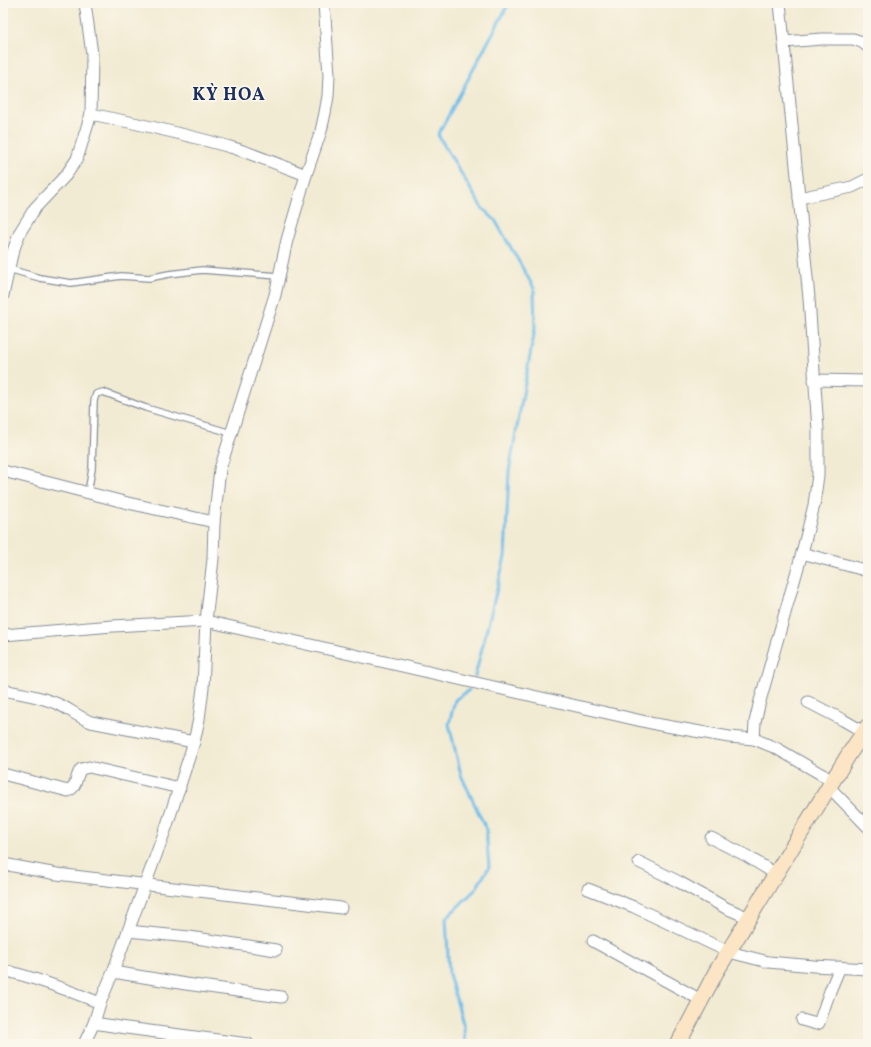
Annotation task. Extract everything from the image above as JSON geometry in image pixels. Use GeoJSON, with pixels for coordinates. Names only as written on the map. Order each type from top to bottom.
{"type":"FeatureCollection","features":[{"type":"Feature","properties":{"kind":"main road"},"geometry":{"type":"LineString","coordinates":[[678,1044],[728,952],[866,729]]}},
{"type":"Feature","properties":{"kind":"street"},"geometry":{"type":"LineString","coordinates":[[3,295],[15,242],[24,225],[36,208],[66,175],[77,159],[91,114],[92,54],[85,3]]}},
{"type":"Feature","properties":{"kind":"street"},"geometry":{"type":"LineString","coordinates":[[84,1044],[114,972],[180,788],[194,742],[203,688],[206,621],[213,559],[214,522],[220,469],[275,295],[287,240],[306,175],[321,131],[328,96],[329,75],[324,3]]}},
{"type":"Feature","properties":{"kind":"street"},"geometry":{"type":"LineString","coordinates":[[754,739],[755,722],[760,701],[802,553],[814,505],[818,476],[818,430],[807,276],[798,198],[780,3]]}},
{"type":"Feature","properties":{"kind":"street"},"geometry":{"type":"LineString","coordinates":[[784,42],[822,39],[853,39],[862,42],[868,47]]}},
{"type":"Feature","properties":{"kind":"street"},"geometry":{"type":"LineString","coordinates":[[91,114],[152,127],[239,150],[306,175]]}},
{"type":"Feature","properties":{"kind":"street"},"geometry":{"type":"LineString","coordinates":[[798,198],[852,188],[868,179]]}},
{"type":"Feature","properties":{"kind":"street"},"geometry":{"type":"LineString","coordinates":[[814,380],[868,382]]}},
{"type":"Feature","properties":{"kind":"street"},"geometry":{"type":"LineString","coordinates":[[3,471],[88,493],[214,522]]}},
{"type":"Feature","properties":{"kind":"street"},"geometry":{"type":"LineString","coordinates":[[802,553],[868,571]]}},
{"type":"Feature","properties":{"kind":"street"},"geometry":{"type":"LineString","coordinates":[[3,635],[113,626],[206,621],[655,724],[729,737],[754,739],[776,748],[831,784],[868,827]]}},
{"type":"Feature","properties":{"kind":"street"},"geometry":{"type":"LineString","coordinates":[[3,690],[47,700],[91,722],[194,742]]}},
{"type":"Feature","properties":{"kind":"street"},"geometry":{"type":"LineString","coordinates":[[808,702],[843,720],[866,729]]}},
{"type":"Feature","properties":{"kind":"street"},"geometry":{"type":"LineString","coordinates":[[3,774],[66,792],[74,787],[78,773],[81,769],[89,767],[180,788]]}},
{"type":"Feature","properties":{"kind":"street"},"geometry":{"type":"LineString","coordinates":[[710,838],[745,855],[776,874]]}},
{"type":"Feature","properties":{"kind":"street"},"geometry":{"type":"LineString","coordinates":[[639,862],[726,908],[749,918]]}},
{"type":"Feature","properties":{"kind":"street"},"geometry":{"type":"LineString","coordinates":[[3,864],[57,874],[340,908]]}},
{"type":"Feature","properties":{"kind":"street"},"geometry":{"type":"LineString","coordinates":[[588,889],[634,907],[728,952],[768,962],[868,969]]}},
{"type":"Feature","properties":{"kind":"street"},"geometry":{"type":"LineString","coordinates":[[128,931],[189,937],[276,950]]}},
{"type":"Feature","properties":{"kind":"street"},"geometry":{"type":"LineString","coordinates":[[593,941],[701,1000]]}},
{"type":"Feature","properties":{"kind":"street"},"geometry":{"type":"LineString","coordinates":[[802,1020],[816,1024],[819,1023],[840,967]]}},
{"type":"Feature","properties":{"kind":"street"},"geometry":{"type":"LineString","coordinates":[[3,970],[54,985],[100,1003]]}},
{"type":"Feature","properties":{"kind":"street"},"geometry":{"type":"LineString","coordinates":[[114,972],[186,984],[281,997]]}},
{"type":"Feature","properties":{"kind":"street"},"geometry":{"type":"LineString","coordinates":[[94,1023],[248,1044]]}},
{"type":"Feature","properties":{"kind":"lane"},"geometry":{"type":"LineString","coordinates":[[9,269],[40,278],[71,283],[121,276],[149,278],[202,270],[279,276]]}},
{"type":"Feature","properties":{"kind":"lane"},"geometry":{"type":"LineString","coordinates":[[88,493],[92,470],[94,401],[96,394],[103,392],[146,408],[231,433]]}},
{"type":"Feature","properties":{"kind":"waterway"},"geometry":{"type":"LineString","coordinates":[[475,676],[505,557],[509,471],[535,328],[534,288],[495,220],[482,208],[438,135],[509,3]]}},
{"type":"Feature","properties":{"kind":"waterway"},"geometry":{"type":"LineString","coordinates":[[465,1044],[464,1027],[449,974],[446,918],[475,890],[489,867],[486,829],[461,775],[449,724],[455,700],[469,690]]}},
{"type":"Feature","properties":{"kind":"district","name":"KỲ HOA"},"geometry":{"type":"Point","coordinates":[229,95]}}]}
